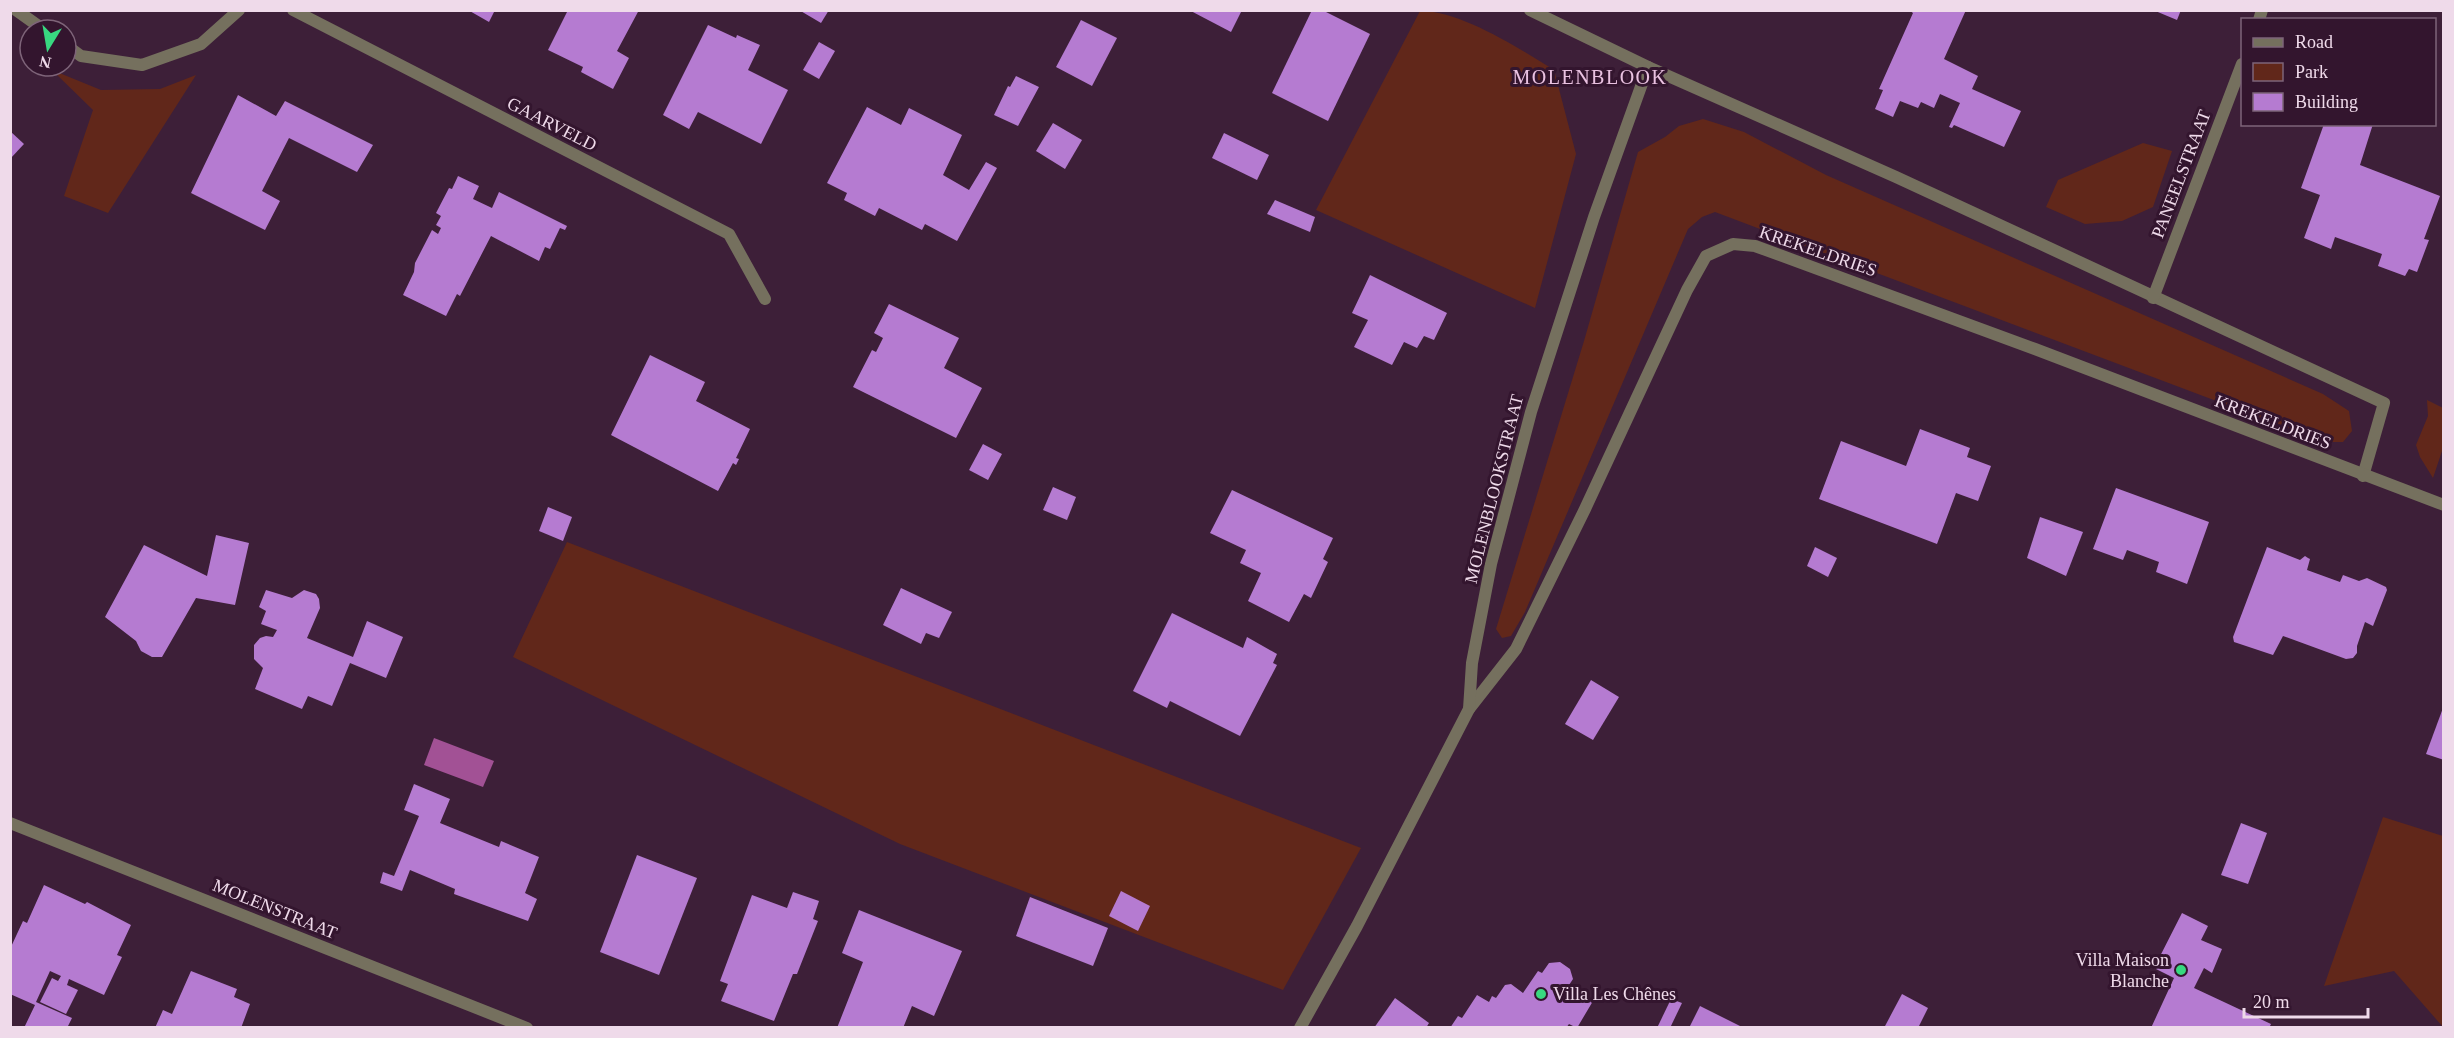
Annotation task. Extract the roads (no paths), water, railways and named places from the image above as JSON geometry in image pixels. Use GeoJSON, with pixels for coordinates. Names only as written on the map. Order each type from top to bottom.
{"type":"FeatureCollection","features":[{"type":"Feature","properties":{"kind":"street"},"geometry":{"type":"LineString","coordinates":[[78,54],[142,65],[201,44],[239,10]]}},
{"type":"Feature","properties":{"kind":"street","name":"GAARVELD"},"geometry":{"type":"LineString","coordinates":[[292,10],[729,234],[765,299]]}},
{"type":"Feature","properties":{"kind":"street"},"geometry":{"type":"LineString","coordinates":[[1530,10],[1648,67],[1896,177],[2384,403],[2363,476]]}},
{"type":"Feature","properties":{"kind":"street","name":"MOLENBLOOKSTRAAT"},"geometry":{"type":"LineString","coordinates":[[1300,1028],[1357,926],[1469,709],[1472,663],[1491,564],[1531,412],[1594,217],[1648,67]]}},
{"type":"Feature","properties":{"kind":"street","name":"PANEELSTRAAT"},"geometry":{"type":"LineString","coordinates":[[2153,298],[2241,67]]}},
{"type":"Feature","properties":{"kind":"street","name":"KREKELDRIES"},"geometry":{"type":"LineString","coordinates":[[1469,709],[1516,649],[1585,509],[1687,290],[1706,256],[1732,243],[1755,246],[2444,505]]}},
{"type":"Feature","properties":{"kind":"street","name":"MOLENSTRAAT"},"geometry":{"type":"LineString","coordinates":[[10,822],[527,1028]]}},
{"type":"Feature","properties":{"kind":"place","name":"Villa Maison Blanche"},"geometry":{"type":"Point","coordinates":[2181,970]}},
{"type":"Feature","properties":{"kind":"place","name":"Villa Les Chênes"},"geometry":{"type":"Point","coordinates":[1541,994]}},
{"type":"Feature","properties":{"kind":"district","name":"MOLENBLOOK"},"geometry":{"type":"Point","coordinates":[1590,77]}}]}
